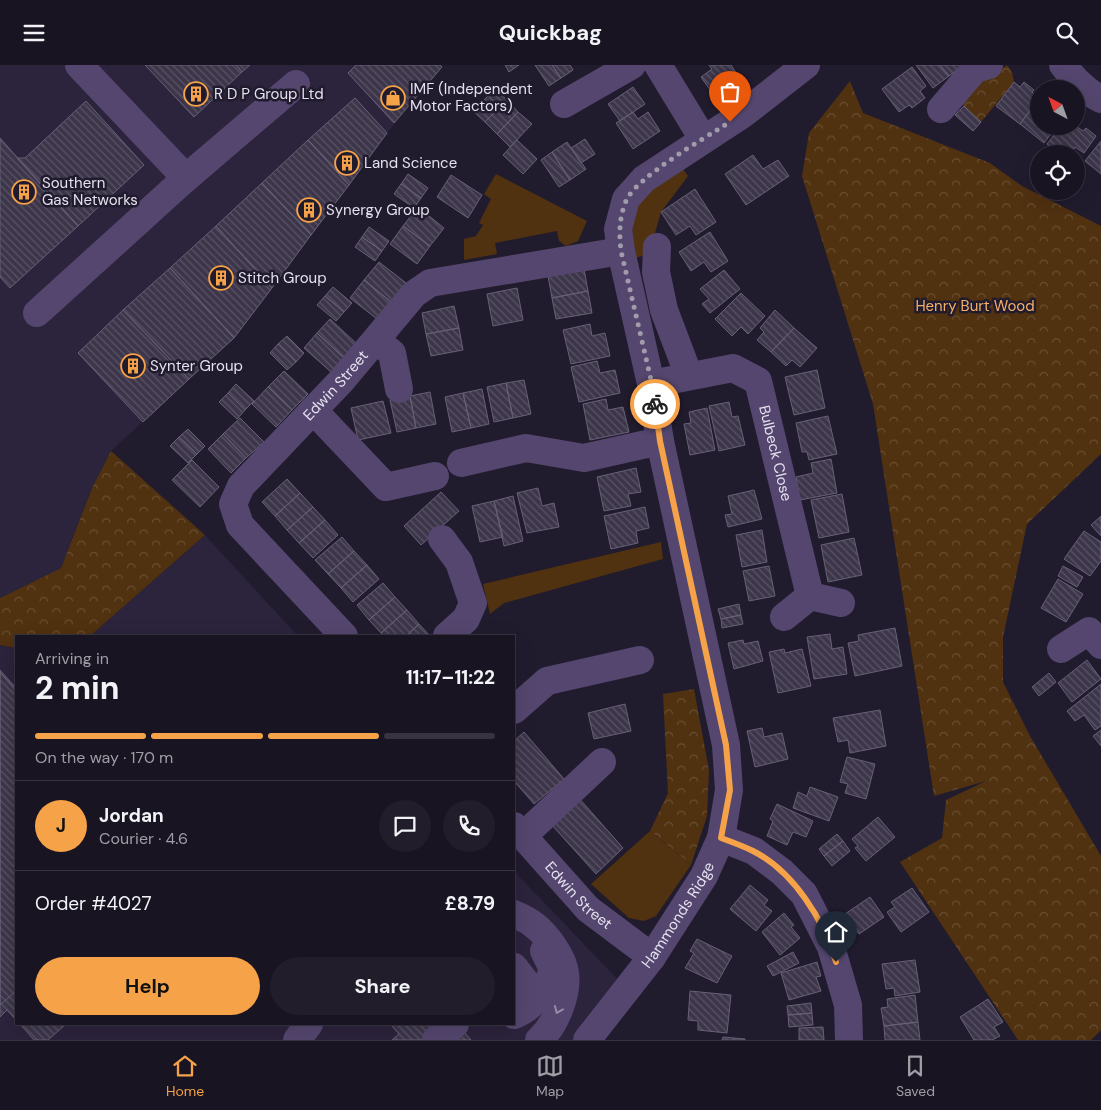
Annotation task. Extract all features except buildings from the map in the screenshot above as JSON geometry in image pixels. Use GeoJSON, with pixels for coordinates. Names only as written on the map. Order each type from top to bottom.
{"type":"FeatureCollection","features":[{"type":"Feature","properties":{"kind":"street"},"geometry":{"type":"LineString","coordinates":[[79,65],[186,178]]}},
{"type":"Feature","properties":{"kind":"street"},"geometry":{"type":"LineString","coordinates":[[564,105],[632,65]]}},
{"type":"Feature","properties":{"kind":"street"},"geometry":{"type":"LineString","coordinates":[[658,65],[703,139]]}},
{"type":"Feature","properties":{"kind":"street","name":"Hammonds Ridge"},"geometry":{"type":"LineString","coordinates":[[587,1040],[652,957],[704,876],[721,838],[730,790],[726,745],[660,441],[652,384],[621,251],[618,229],[626,199],[644,179],[744,114],[806,65]]}},
{"type":"Feature","properties":{"kind":"street"},"geometry":{"type":"LineString","coordinates":[[941,109],[975,69],[990,65]]}},
{"type":"Feature","properties":{"kind":"street"},"geometry":{"type":"LineString","coordinates":[[1063,65],[1093,95],[1101,99]]}},
{"type":"Feature","properties":{"kind":"street"},"geometry":{"type":"LineString","coordinates":[[37,313],[186,178],[296,84]]}},
{"type":"Feature","properties":{"kind":"street"},"geometry":{"type":"LineString","coordinates":[[656,247],[656,272],[664,310],[689,376]]}},
{"type":"Feature","properties":{"kind":"street","name":"Edwin Street"},"geometry":{"type":"LineString","coordinates":[[343,635],[240,525],[233,504],[241,486],[342,380],[414,294],[430,283],[621,251]]}},
{"type":"Feature","properties":{"kind":"street"},"geometry":{"type":"LineString","coordinates":[[376,340],[392,353],[399,389]]}},
{"type":"Feature","properties":{"kind":"street","name":"Bulbeck Close"},"geometry":{"type":"LineString","coordinates":[[652,384],[733,368],[758,381],[810,596]]}},
{"type":"Feature","properties":{"kind":"street"},"geometry":{"type":"LineString","coordinates":[[313,410],[386,487],[435,477]]}},
{"type":"Feature","properties":{"kind":"street"},"geometry":{"type":"LineString","coordinates":[[461,463],[526,448],[584,458],[660,441]]}},
{"type":"Feature","properties":{"kind":"street"},"geometry":{"type":"LineString","coordinates":[[442,539],[459,562],[473,603],[466,619],[448,635]]}},
{"type":"Feature","properties":{"kind":"street"},"geometry":{"type":"LineString","coordinates":[[784,617],[810,596],[841,603]]}},
{"type":"Feature","properties":{"kind":"street"},"geometry":{"type":"LineString","coordinates":[[1061,649],[1097,631]]}},
{"type":"Feature","properties":{"kind":"street"},"geometry":{"type":"LineString","coordinates":[[515,709],[547,681],[640,660]]}},
{"type":"Feature","properties":{"kind":"street"},"geometry":{"type":"LineString","coordinates":[[518,831],[602,763]]}},
{"type":"Feature","properties":{"kind":"street","name":"Edwin Street"},"geometry":{"type":"LineString","coordinates":[[518,831],[588,909],[652,957]]}},
{"type":"Feature","properties":{"kind":"street"},"geometry":{"type":"LineString","coordinates":[[721,838],[754,851],[782,872],[804,894],[832,947],[848,1005],[849,1040]]}},
{"type":"Feature","properties":{"kind":"street"},"geometry":{"type":"LineString","coordinates":[[515,915],[535,925],[543,934],[557,955],[565,974],[560,1008],[550,1027],[539,1040]]}},
{"type":"Feature","properties":{"kind":"street"},"geometry":{"type":"LineString","coordinates":[[515,916],[549,959],[552,967],[548,981],[522,1011]]}},
{"type":"Feature","properties":{"kind":"street"},"geometry":{"type":"LineString","coordinates":[[515,968],[528,985],[522,1011]]}},
{"type":"Feature","properties":{"kind":"street"},"geometry":{"type":"LineString","coordinates":[[297,1040],[308,1025]]}},
{"type":"Feature","properties":{"kind":"street"},"geometry":{"type":"LineString","coordinates":[[315,1025],[315,1040]]}},
{"type":"Feature","properties":{"kind":"street"},"geometry":{"type":"LineString","coordinates":[[436,1040],[454,1025]]}},
{"type":"Feature","properties":{"kind":"shaded area"},"geometry":{"type":"Polygon","coordinates":[[[0,65],[443,65],[387,133],[234,338],[111,451],[90,492],[61,568],[0,598],[0,65]]]}},
{"type":"Feature","properties":{"kind":"shaded area"},"geometry":{"type":"Polygon","coordinates":[[[205,535],[297,635],[91,635],[205,535]]]}},
{"type":"Feature","properties":{"kind":"shaded area"},"geometry":{"type":"Polygon","coordinates":[[[0,645],[15,648],[15,1025],[515,1025],[515,872],[628,990],[573,1040],[0,1040],[0,645]]]}},
{"type":"Feature","properties":{"kind":"green space"},"geometry":{"type":"Polygon","coordinates":[[[1007,65],[1012,72],[1014,82],[981,122],[960,102],[962,95],[1007,65]]]}},
{"type":"Feature","properties":{"kind":"green space","name":"Henry Burt Wood"},"geometry":{"type":"Polygon","coordinates":[[[850,81],[863,113],[990,163],[1030,190],[1030,200],[1050,200],[1101,226],[1101,454],[1027,524],[1003,637],[1003,682],[1030,736],[1101,856],[1101,1030],[1091,1040],[1018,1040],[900,862],[942,838],[946,800],[986,781],[934,796],[873,404],[802,176],[809,133],[850,81]]]}},
{"type":"Feature","properties":{"kind":"green space"},"geometry":{"type":"Polygon","coordinates":[[[683,169],[688,176],[661,212],[649,254],[632,259],[632,217],[645,192],[683,169]]]}},
{"type":"Feature","properties":{"kind":"green space"},"geometry":{"type":"Polygon","coordinates":[[[496,174],[587,221],[578,241],[566,246],[559,241],[557,231],[495,243],[497,254],[464,260],[464,239],[476,236],[483,225],[479,223],[491,199],[484,194],[496,174]]]}},
{"type":"Feature","properties":{"kind":"green space"},"geometry":{"type":"Polygon","coordinates":[[[111,451],[205,535],[91,635],[15,635],[15,648],[0,645],[0,598],[61,568],[92,488],[111,451]]]}},
{"type":"Feature","properties":{"kind":"green space"},"geometry":{"type":"Polygon","coordinates":[[[661,542],[663,559],[504,603],[490,614],[483,584],[661,542]]]}},
{"type":"Feature","properties":{"kind":"green space"},"geometry":{"type":"Polygon","coordinates":[[[694,689],[709,770],[707,816],[691,865],[650,831],[668,793],[663,694],[694,689]]]}},
{"type":"Feature","properties":{"kind":"green space"},"geometry":{"type":"Polygon","coordinates":[[[650,831],[691,865],[656,916],[644,921],[629,918],[591,884],[650,831]]]}},
{"type":"Feature","properties":{"kind":"way so far"},"geometry":{"type":"LineString","coordinates":[[655,404],[621,251],[618,229],[626,199],[644,179],[730,122]]}},
{"type":"Feature","properties":{"kind":"place","name":"R D P Group Ltd"},"geometry":{"type":"Point","coordinates":[196,94]}},
{"type":"Feature","properties":{"kind":"place","name":"IMF (Independent Motor Factors)"},"geometry":{"type":"Point","coordinates":[393,98]}},
{"type":"Feature","properties":{"kind":"place","name":"Land Science"},"geometry":{"type":"Point","coordinates":[347,163]}},
{"type":"Feature","properties":{"kind":"place","name":"Southern Gas Networks"},"geometry":{"type":"Point","coordinates":[24,192]}},
{"type":"Feature","properties":{"kind":"place","name":"Synergy Group"},"geometry":{"type":"Point","coordinates":[309,210]}},
{"type":"Feature","properties":{"kind":"place","name":"Stitch Group"},"geometry":{"type":"Point","coordinates":[221,278]}},
{"type":"Feature","properties":{"kind":"place","name":"Synter Group"},"geometry":{"type":"Point","coordinates":[133,366]}},
{"type":"Feature","properties":{"kind":"route"},"geometry":{"type":"LineString","coordinates":[[655,404],[660,441],[726,745],[730,790],[721,838],[754,851],[782,872],[804,894],[832,947],[836,962]]}}]}
